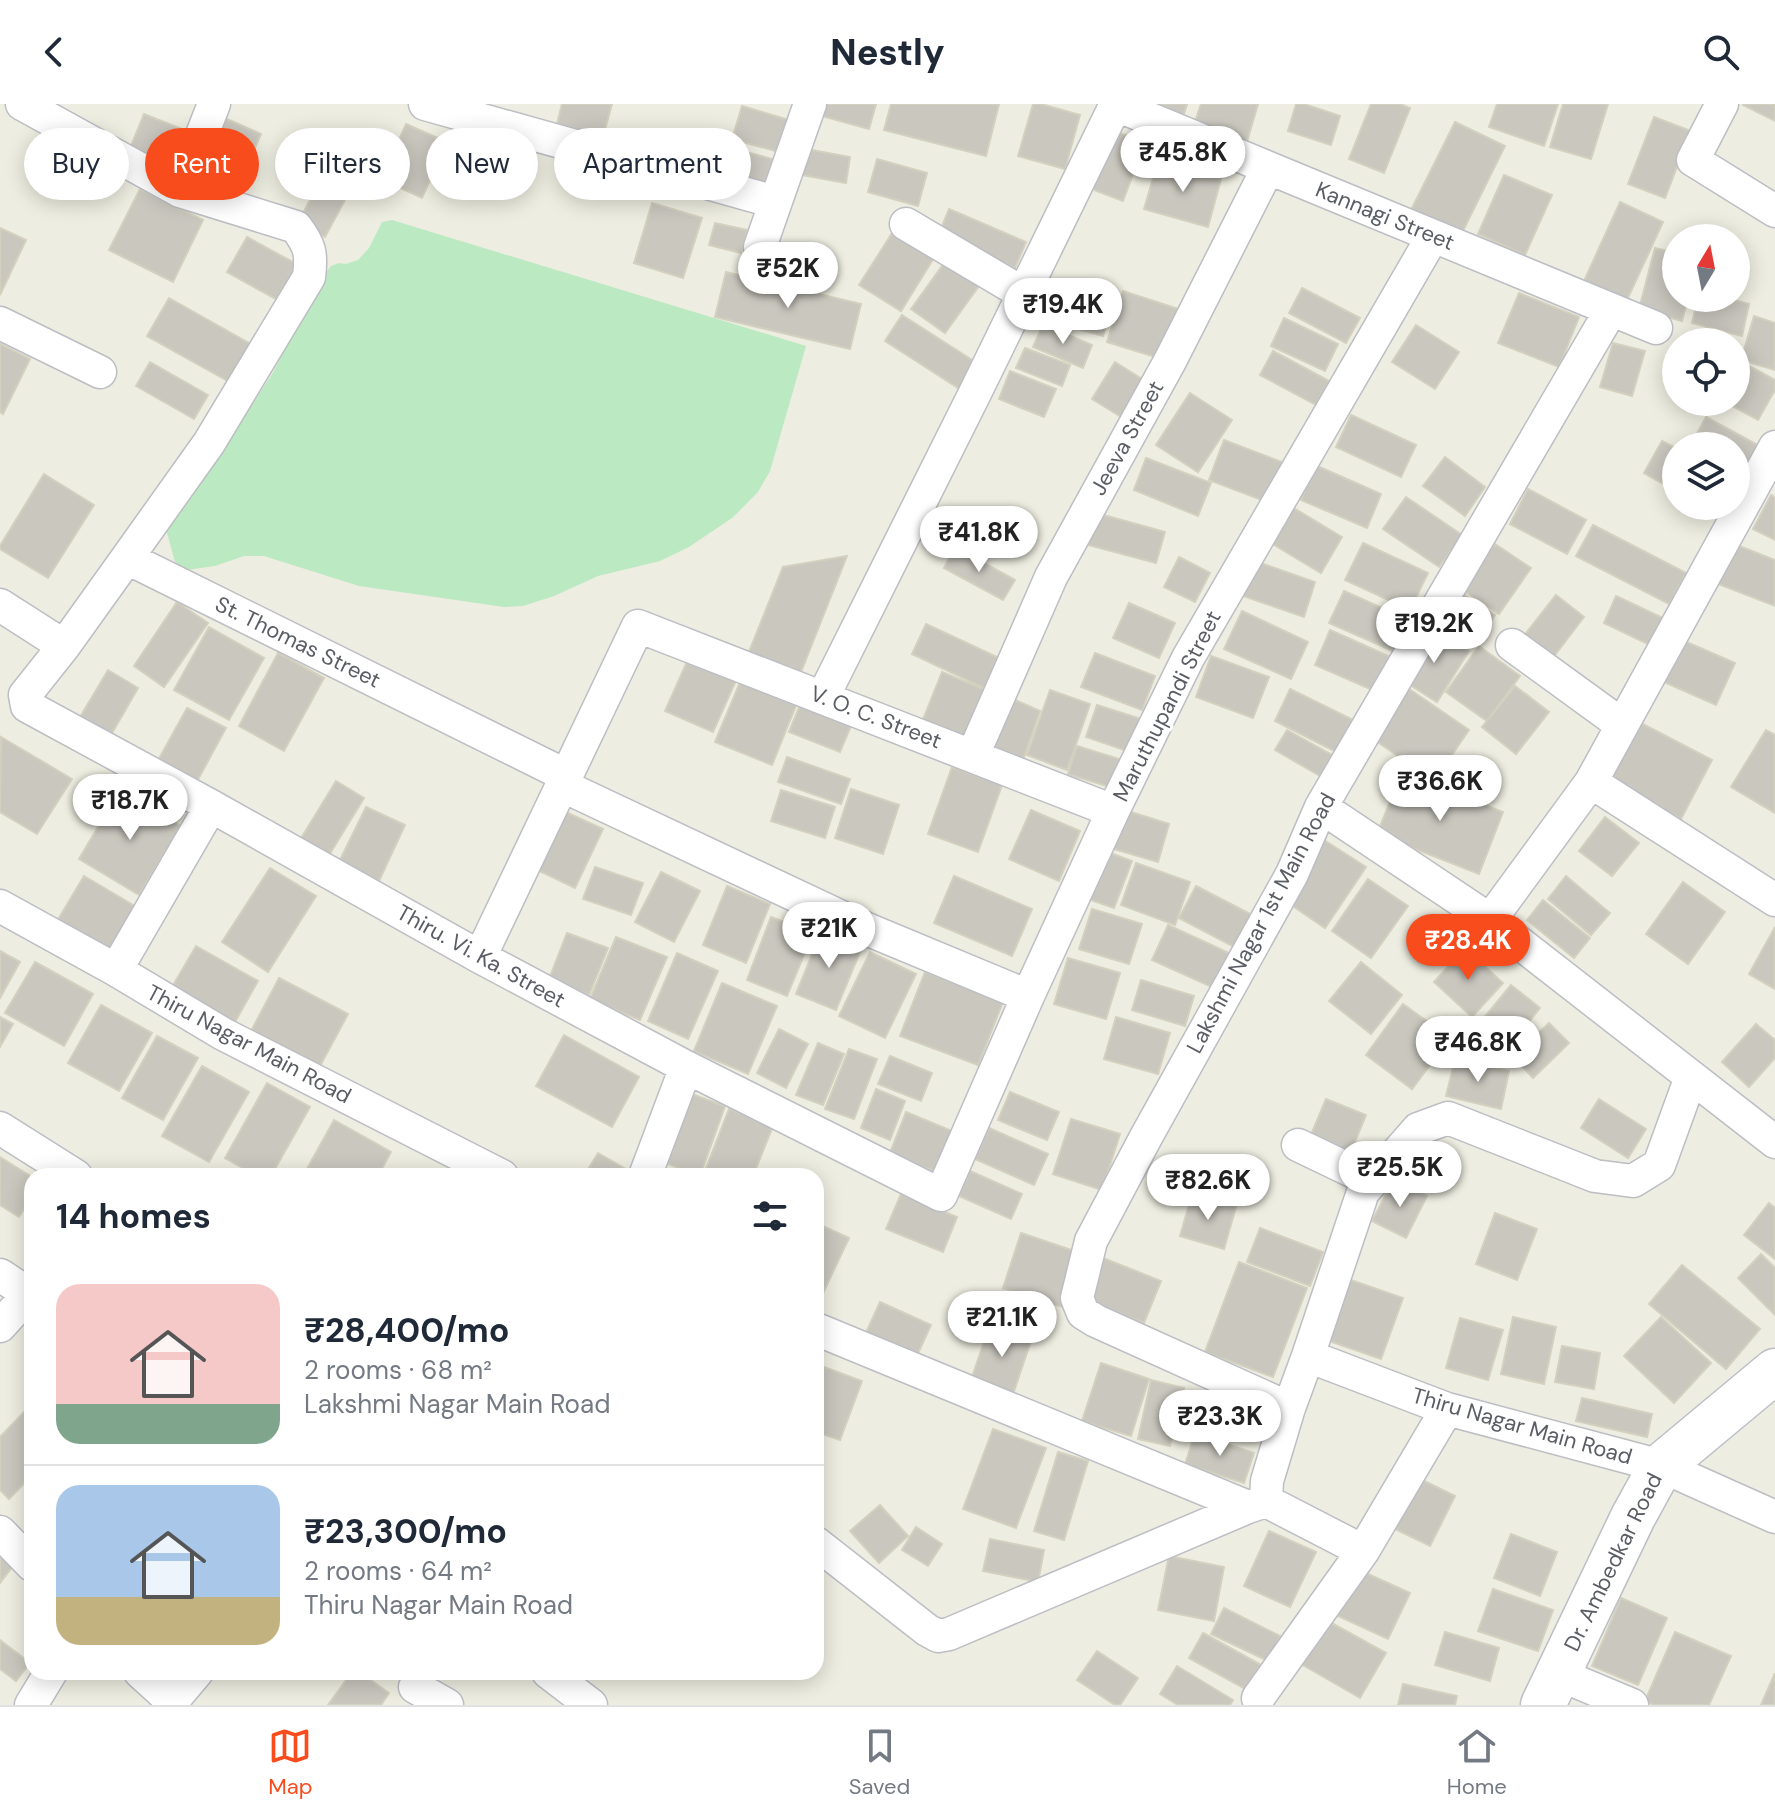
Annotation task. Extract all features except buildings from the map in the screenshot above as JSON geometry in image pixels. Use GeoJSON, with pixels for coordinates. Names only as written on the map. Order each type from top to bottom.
{"type":"FeatureCollection","features":[{"type":"Feature","properties":{"kind":"street"},"geometry":{"type":"LineString","coordinates":[[22,104],[145,172]]}},
{"type":"Feature","properties":{"kind":"street"},"geometry":{"type":"LineString","coordinates":[[205,128],[214,104]]}},
{"type":"Feature","properties":{"kind":"street"},"geometry":{"type":"LineString","coordinates":[[425,104],[775,202]]}},
{"type":"Feature","properties":{"kind":"street"},"geometry":{"type":"LineString","coordinates":[[760,247],[810,104]]}},
{"type":"Feature","properties":{"kind":"street"},"geometry":{"type":"LineString","coordinates":[[823,697],[1115,104]]}},
{"type":"Feature","properties":{"kind":"street","name":"Kannagi Street"},"geometry":{"type":"LineString","coordinates":[[1115,104],[1656,328]]}},
{"type":"Feature","properties":{"kind":"street"},"geometry":{"type":"LineString","coordinates":[[1713,106],[1693,160],[1775,211]]}},
{"type":"Feature","properties":{"kind":"street","name":"Jeeva Street"},"geometry":{"type":"LineString","coordinates":[[973,755],[1051,577],[1170,361],[1268,168]]}},
{"type":"Feature","properties":{"kind":"street"},"geometry":{"type":"LineString","coordinates":[[0,605],[64,646],[209,443],[309,277],[311,258],[308,243],[296,227],[209,200]]}},
{"type":"Feature","properties":{"kind":"street"},"geometry":{"type":"LineString","coordinates":[[906,224],[1024,294]]}},
{"type":"Feature","properties":{"kind":"street","name":"Maruthupandi Street"},"geometry":{"type":"LineString","coordinates":[[941,1195],[1113,811],[1188,658],[1433,236]]}},
{"type":"Feature","properties":{"kind":"street","name":"Lakshmi Nagar 1st Main Road"},"geometry":{"type":"LineString","coordinates":[[1289,1408],[1083,1313],[1077,1298],[1091,1241],[1292,874],[1321,807],[1611,310]]}},
{"type":"Feature","properties":{"kind":"street"},"geometry":{"type":"LineString","coordinates":[[0,323],[100,372]]}},
{"type":"Feature","properties":{"kind":"street"},"geometry":{"type":"LineString","coordinates":[[1490,920],[1591,782],[1775,447]]}},
{"type":"Feature","properties":{"kind":"street","name":"St. Thomas Street"},"geometry":{"type":"LineString","coordinates":[[127,558],[564,780],[869,930],[1028,996]]}},
{"type":"Feature","properties":{"kind":"street","name":"V. O. C. Street"},"geometry":{"type":"LineString","coordinates":[[564,780],[638,626],[1113,811]]}},
{"type":"Feature","properties":{"kind":"street"},"geometry":{"type":"LineString","coordinates":[[1512,645],[1622,725]]}},
{"type":"Feature","properties":{"kind":"street","name":"Thiru. Vi. Ka. Street"},"geometry":{"type":"LineString","coordinates":[[64,646],[25,695],[27,706],[480,957],[686,1067],[941,1195]]}},
{"type":"Feature","properties":{"kind":"street"},"geometry":{"type":"LineString","coordinates":[[480,957],[564,780]]}},
{"type":"Feature","properties":{"kind":"street"},"geometry":{"type":"LineString","coordinates":[[1591,782],[1775,900]]}},
{"type":"Feature","properties":{"kind":"street"},"geometry":{"type":"LineString","coordinates":[[116,970],[211,806]]}},
{"type":"Feature","properties":{"kind":"street"},"geometry":{"type":"LineString","coordinates":[[1321,807],[1490,920],[1775,1142]]}},
{"type":"Feature","properties":{"kind":"street","name":"Thiru Nagar Main Road"},"geometry":{"type":"LineString","coordinates":[[0,906],[223,1034],[486,1168]]}},
{"type":"Feature","properties":{"kind":"street"},"geometry":{"type":"LineString","coordinates":[[648,1168],[686,1067]]}},
{"type":"Feature","properties":{"kind":"street"},"geometry":{"type":"LineString","coordinates":[[824,1549],[938,1636],[1257,1504],[1363,1192],[1418,1129],[1448,1118],[1595,1176],[1633,1181],[1659,1165],[1691,1077]]}},
{"type":"Feature","properties":{"kind":"street"},"geometry":{"type":"LineString","coordinates":[[0,1128],[63,1168]]}},
{"type":"Feature","properties":{"kind":"street"},"geometry":{"type":"LineString","coordinates":[[1298,1145],[1373,1181]]}},
{"type":"Feature","properties":{"kind":"street"},"geometry":{"type":"LineString","coordinates":[[0,1275],[24,1291]]}},
{"type":"Feature","properties":{"kind":"street"},"geometry":{"type":"LineString","coordinates":[[0,1326],[24,1300]]}},
{"type":"Feature","properties":{"kind":"street"},"geometry":{"type":"LineString","coordinates":[[824,1332],[1257,1504],[1363,1551]]}},
{"type":"Feature","properties":{"kind":"street","name":"Thiru Nagar Main Road"},"geometry":{"type":"LineString","coordinates":[[1308,1356],[1447,1409],[1661,1466],[1775,1517]]}},
{"type":"Feature","properties":{"kind":"street","name":"Dr. Ambedkar Road"},"geometry":{"type":"LineString","coordinates":[[1550,1689],[1661,1466],[1775,1371]]}},
{"type":"Feature","properties":{"kind":"street"},"geometry":{"type":"LineString","coordinates":[[1258,1698],[1363,1551],[1447,1409]]}},
{"type":"Feature","properties":{"kind":"street"},"geometry":{"type":"LineString","coordinates":[[0,1532],[24,1557]]}},
{"type":"Feature","properties":{"kind":"street"},"geometry":{"type":"LineString","coordinates":[[31,1705],[46,1680]]}},
{"type":"Feature","properties":{"kind":"street"},"geometry":{"type":"LineString","coordinates":[[148,1680],[170,1703],[190,1680]]}},
{"type":"Feature","properties":{"kind":"street"},"geometry":{"type":"LineString","coordinates":[[558,1680],[591,1705]]}},
{"type":"Feature","properties":{"kind":"street"},"geometry":{"type":"LineString","coordinates":[[415,1687],[447,1705]]}},
{"type":"Feature","properties":{"kind":"street"},"geometry":{"type":"LineString","coordinates":[[1550,1689],[1632,1705]]}},
{"type":"Feature","properties":{"kind":"green space"},"geometry":{"type":"Polygon","coordinates":[[[392,220],[806,346],[770,471],[758,492],[732,518],[689,547],[660,561],[598,576],[523,606],[504,607],[359,586],[264,556],[244,556],[215,566],[186,570],[175,562],[166,529],[219,456],[274,371],[316,285],[331,266],[358,260],[369,248],[382,222],[392,220]]]}}]}
